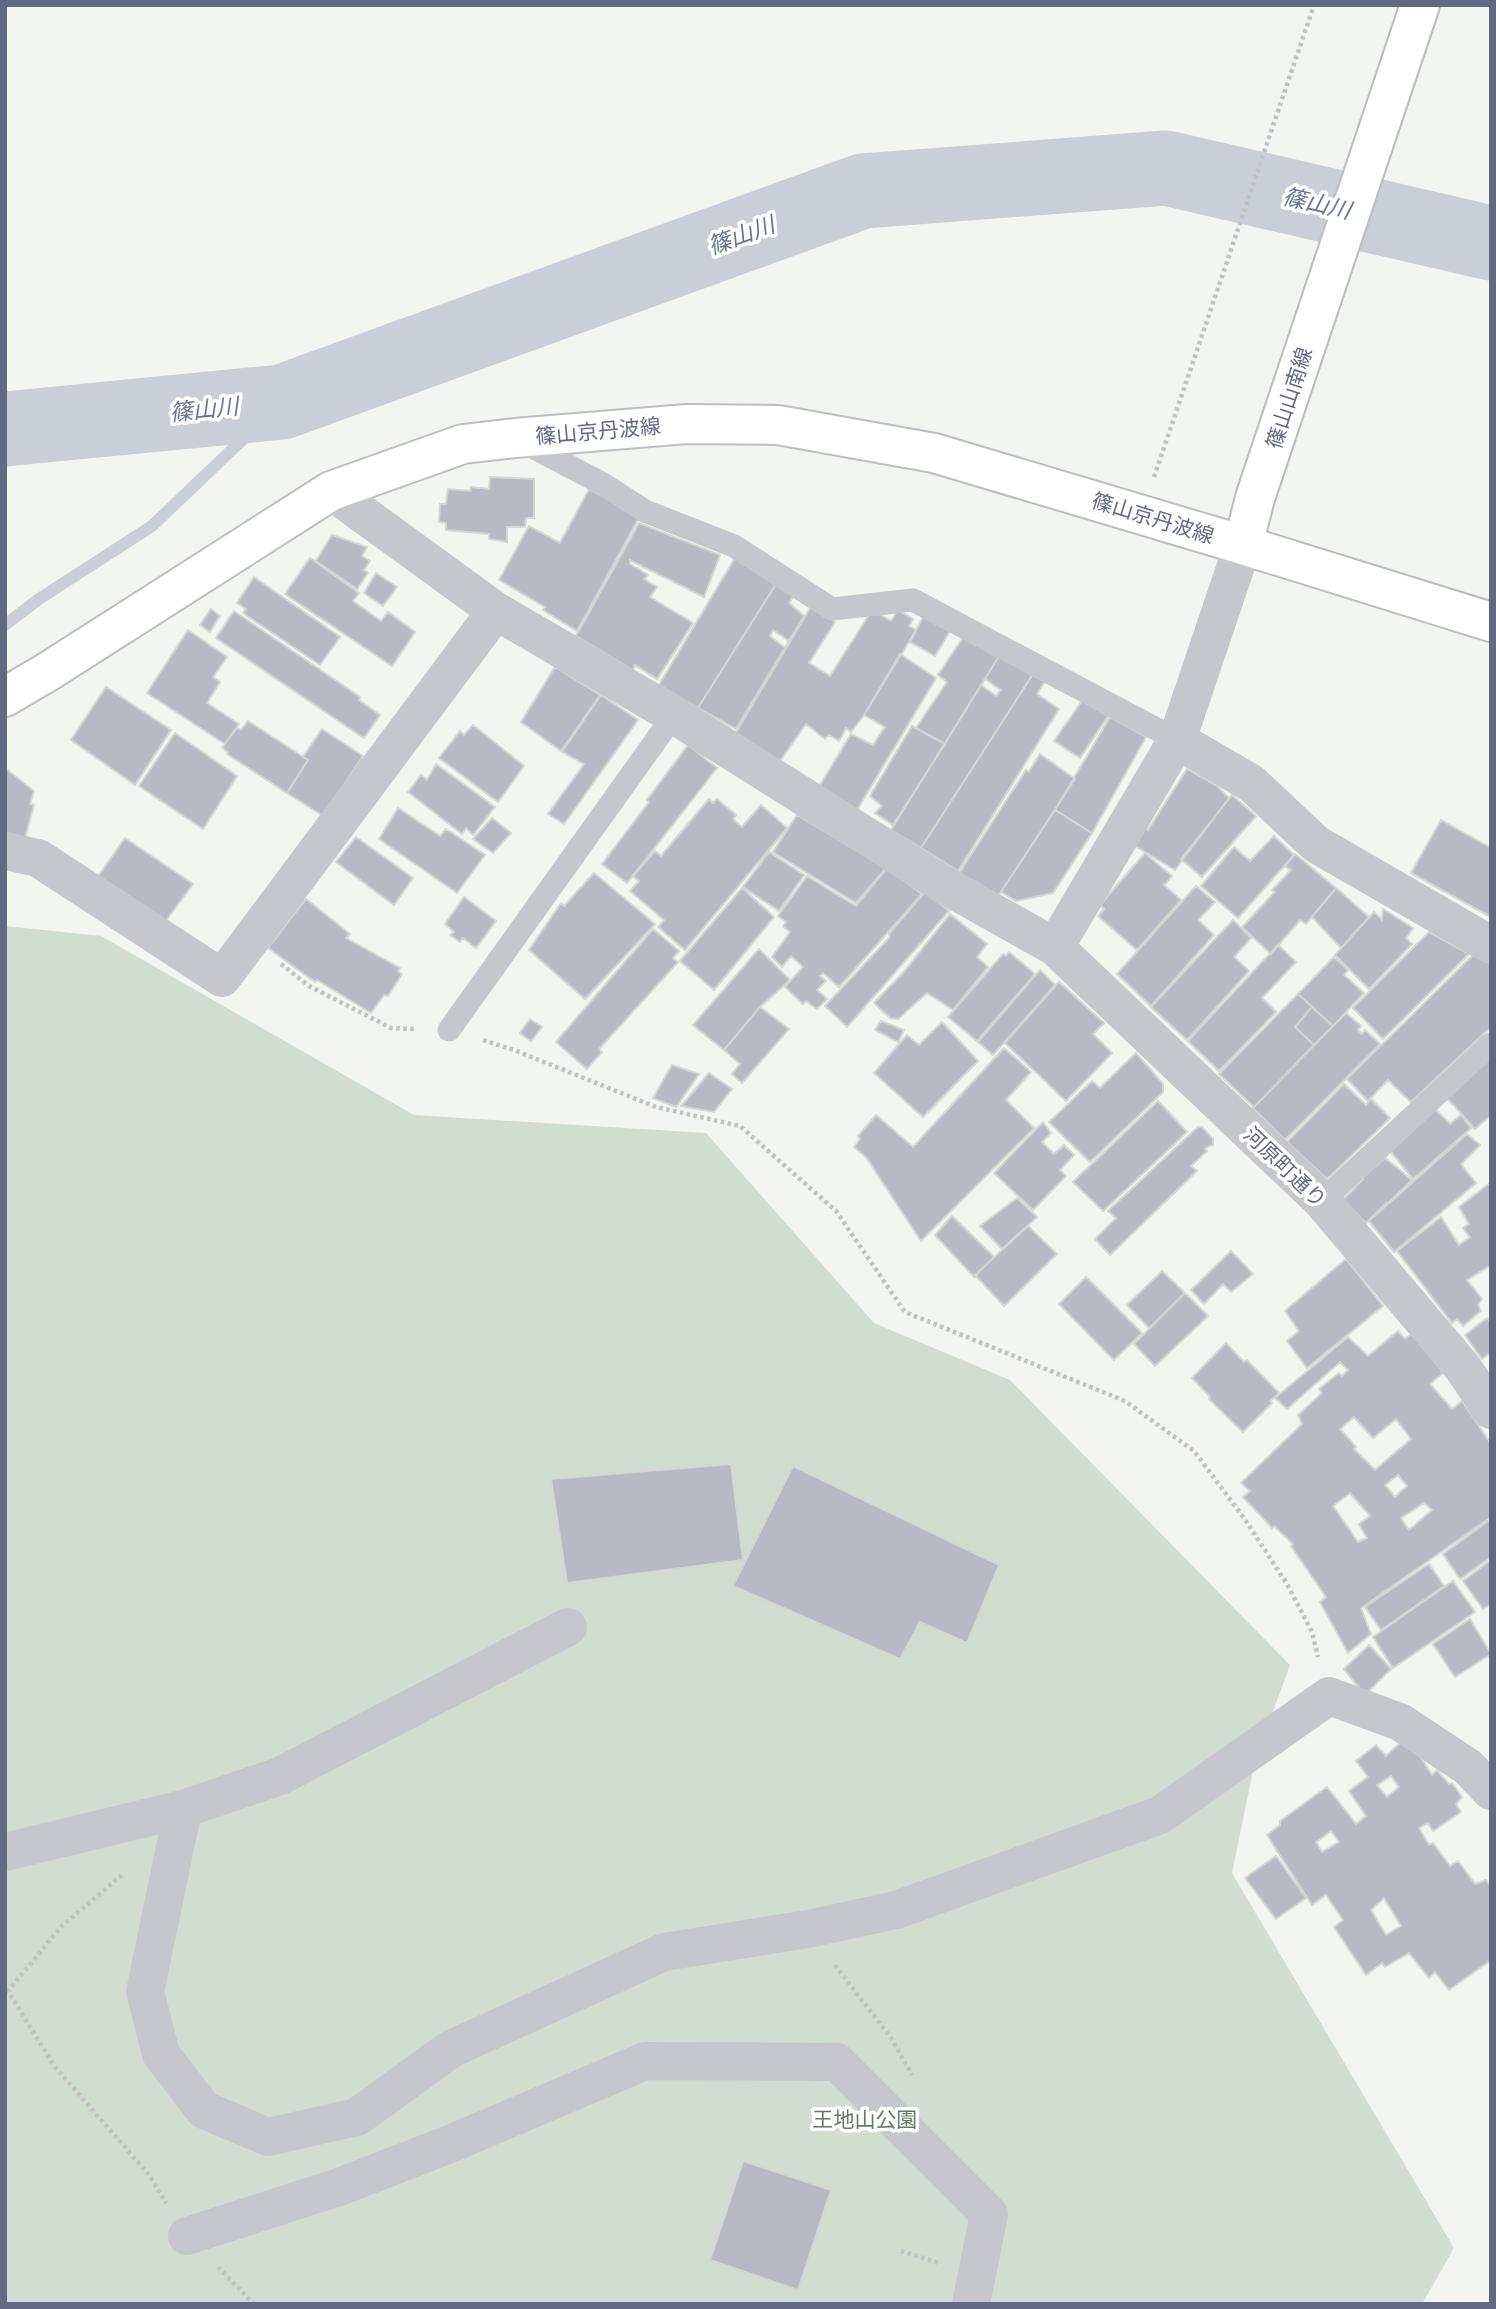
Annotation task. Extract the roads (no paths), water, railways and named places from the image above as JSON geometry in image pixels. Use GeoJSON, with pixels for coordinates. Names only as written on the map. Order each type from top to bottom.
{"type":"FeatureCollection","features":[{"type":"Feature","properties":{"kind":"main road","name":"篠山山南線"},"geometry":{"type":"LineString","coordinates":[[1243,545],[1255,498],[1420,5]]}},
{"type":"Feature","properties":{"kind":"main road","name":"篠山京丹波線"},"geometry":{"type":"LineString","coordinates":[[5,697],[331,491],[463,444],[687,424],[778,425],[934,453],[1243,545]]}},
{"type":"Feature","properties":{"kind":"main road"},"geometry":{"type":"LineString","coordinates":[[1243,545],[1491,622]]}},
{"type":"Feature","properties":{"kind":"street","name":"河原町通り"},"geometry":{"type":"LineString","coordinates":[[331,491],[496,611],[674,715],[941,883],[1055,947],[1322,1201],[1464,1368],[1491,1410]]}},
{"type":"Feature","properties":{"kind":"street"},"geometry":{"type":"LineString","coordinates":[[1055,947],[1177,740],[1243,545]]}},
{"type":"Feature","properties":{"kind":"street"},"geometry":{"type":"LineString","coordinates":[[5,851],[38,858],[222,978],[496,611]]}},
{"type":"Feature","properties":{"kind":"street"},"geometry":{"type":"LineString","coordinates":[[1177,740],[1251,783],[1316,844],[1491,945]]}},
{"type":"Feature","properties":{"kind":"street"},"geometry":{"type":"LineString","coordinates":[[5,1852],[183,1809],[281,1776],[568,1627]]}},
{"type":"Feature","properties":{"kind":"street"},"geometry":{"type":"LineString","coordinates":[[183,1809],[145,1993],[161,2054],[204,2110],[268,2137],[357,2117],[451,2049],[664,1952],[808,1929],[896,1910],[1160,1815],[1329,1696],[1400,1722],[1468,1767],[1491,1791]]}},
{"type":"Feature","properties":{"kind":"street"},"geometry":{"type":"LineString","coordinates":[[187,2236],[339,2187],[450,2144],[645,2061],[837,2062],[989,2214],[971,2304]]}},
{"type":"Feature","properties":{"kind":"lane"},"geometry":{"type":"LineString","coordinates":[[515,438],[603,484],[645,511],[734,547],[832,609],[913,600],[1177,740]]}},
{"type":"Feature","properties":{"kind":"lane"},"geometry":{"type":"LineString","coordinates":[[449,1030],[674,715]]}},
{"type":"Feature","properties":{"kind":"lane"},"geometry":{"type":"LineString","coordinates":[[1322,1201],[1491,1044]]}},
{"type":"Feature","properties":{"kind":"waterway","name":"篠山川"},"geometry":{"type":"LineString","coordinates":[[5,429],[282,402],[863,191],[1166,168],[1491,243]]}},
{"type":"Feature","properties":{"kind":"waterway"},"geometry":{"type":"LineString","coordinates":[[5,625],[39,599],[152,526],[282,402]]}},
{"type":"Feature","properties":{"kind":"park label","name":"王地山公園"},"geometry":{"type":"Point","coordinates":[865,2119]}}]}
